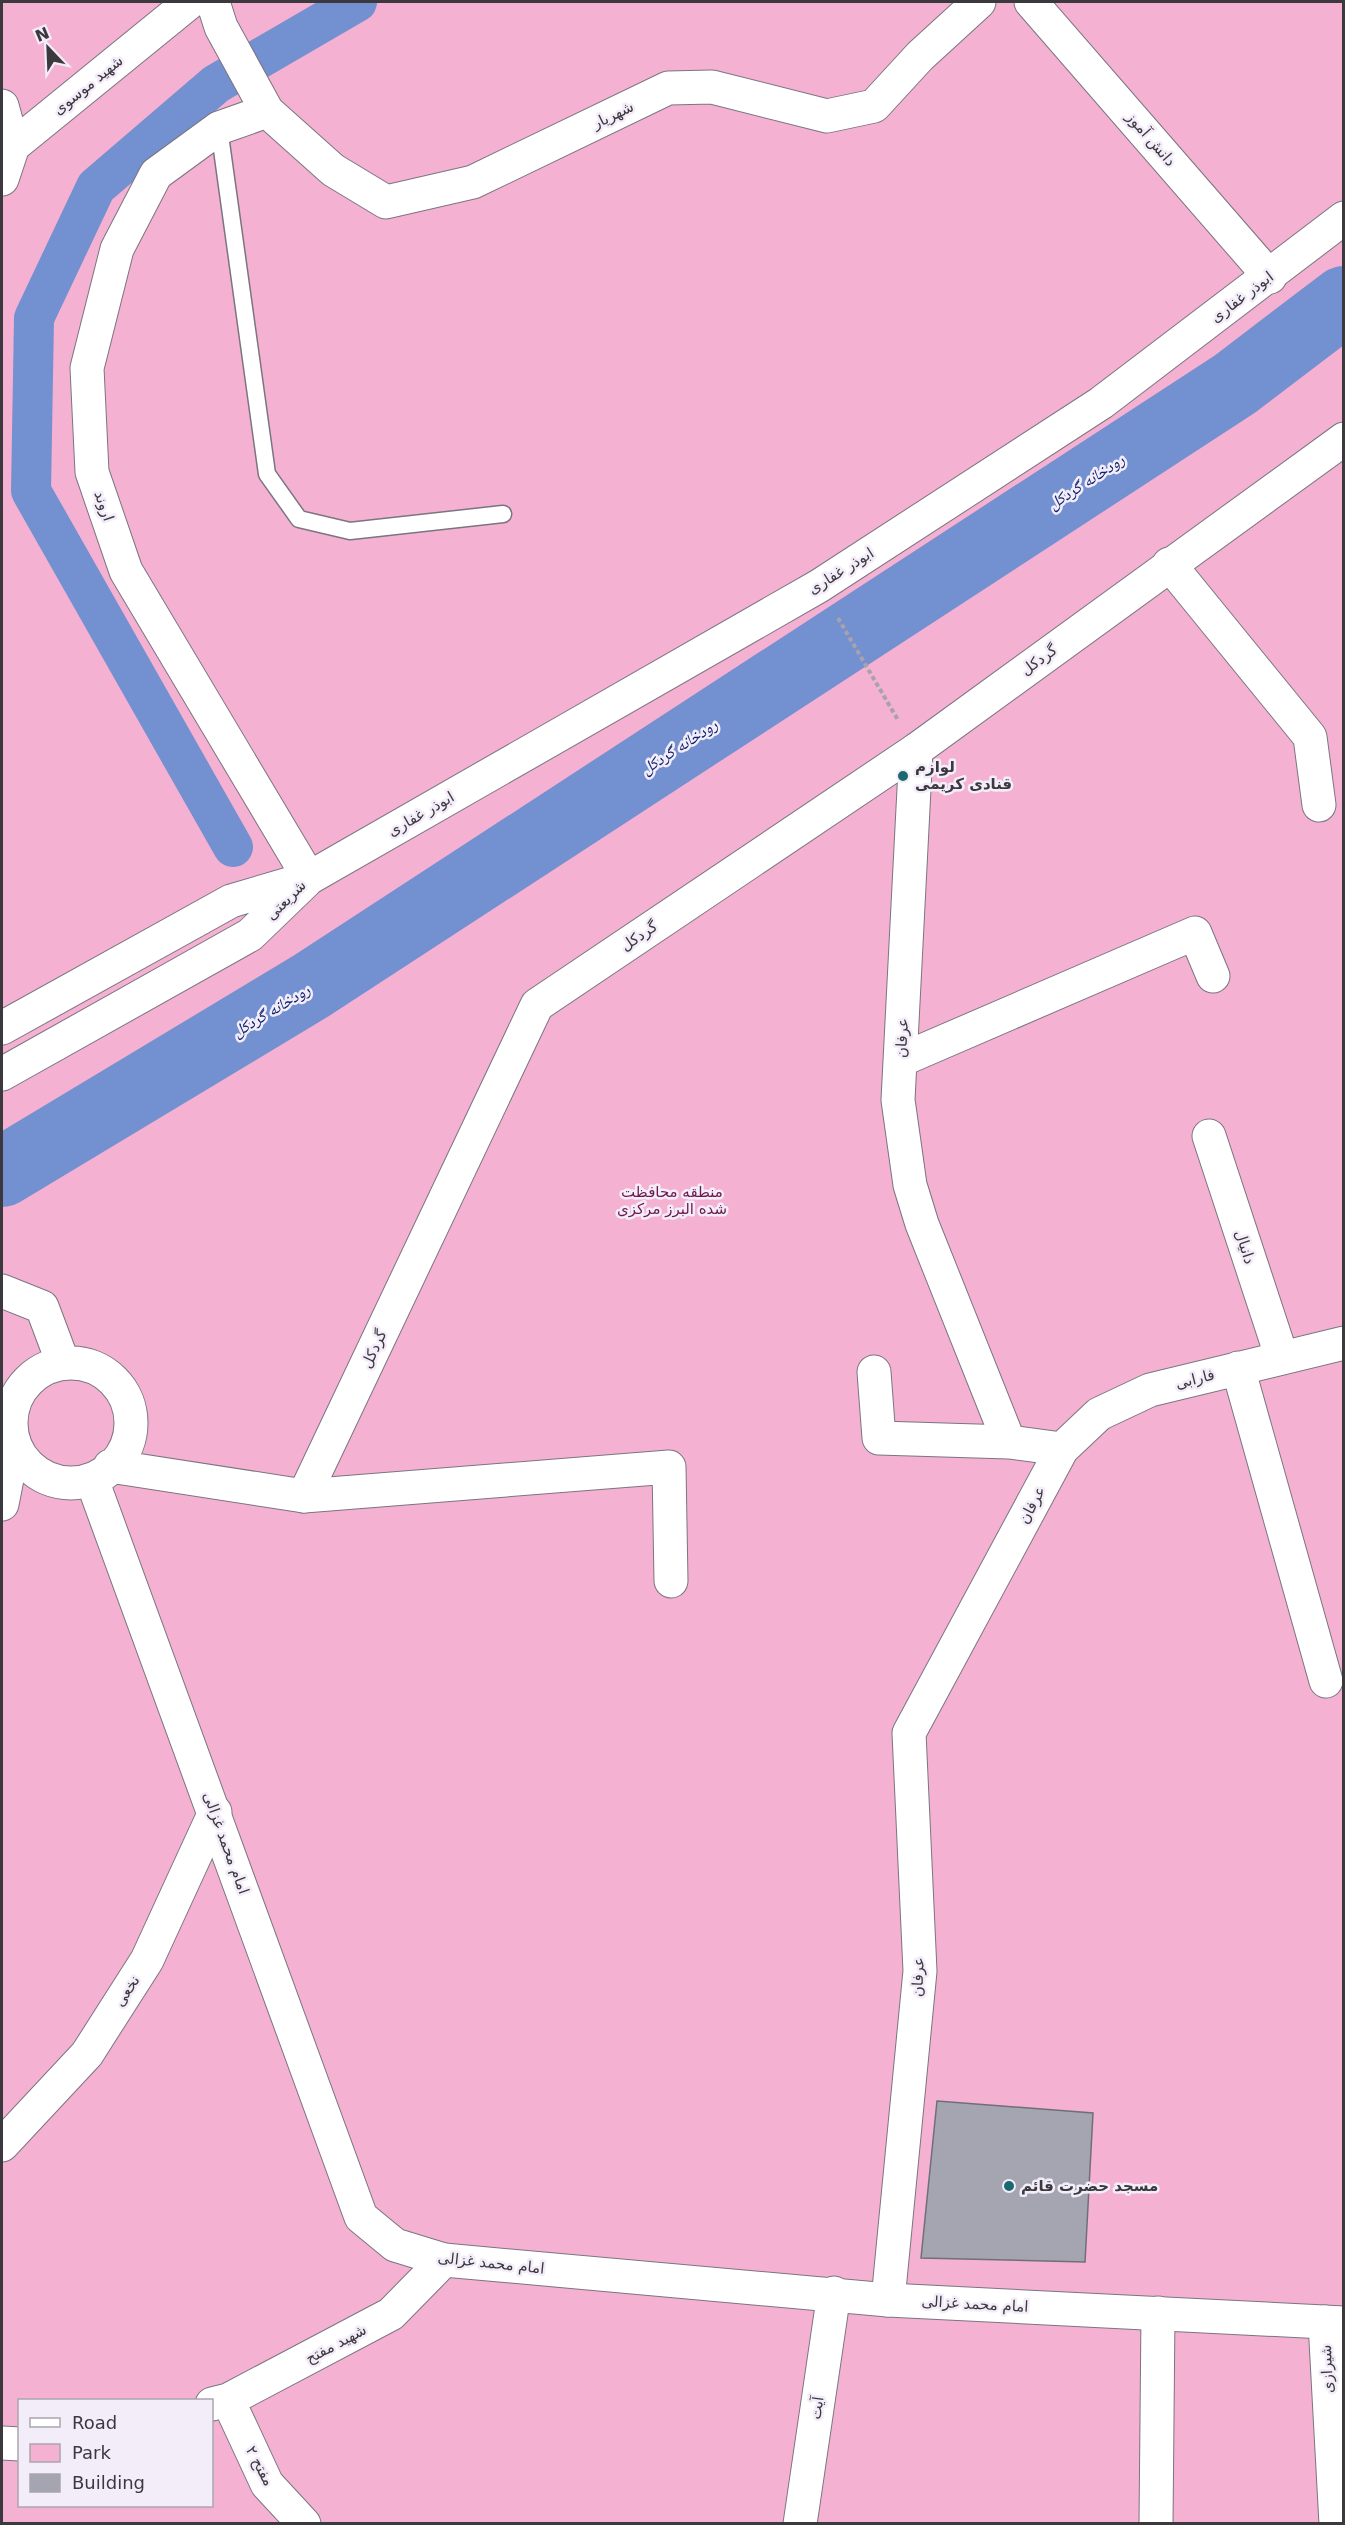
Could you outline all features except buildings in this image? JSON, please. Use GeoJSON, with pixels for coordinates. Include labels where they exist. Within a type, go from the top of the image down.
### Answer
{"type":"FeatureCollection","features":[{"type":"Feature","properties":{"kind":"street","name":"شهید موسوی"},"geometry":{"type":"LineString","coordinates":[[13,146],[190,2]]}},
{"type":"Feature","properties":{"kind":"street","name":"شهریار"},"geometry":{"type":"LineString","coordinates":[[217,14],[261,100],[333,170],[386,202],[473,182],[668,88],[712,87],[827,116],[874,106],[920,56],[979,2]]}},
{"type":"Feature","properties":{"kind":"street","name":"دانش آموز"},"geometry":{"type":"LineString","coordinates":[[1031,2],[1270,277]]}},
{"type":"Feature","properties":{"kind":"street","name":"اروند"},"geometry":{"type":"LineString","coordinates":[[261,100],[156,174],[117,249],[87,368],[92,472],[126,571],[309,878]]}},
{"type":"Feature","properties":{"kind":"street"},"geometry":{"type":"LineString","coordinates":[[2,106],[13,146],[2,179]]}},
{"type":"Feature","properties":{"kind":"street","name":"ابوذر غفاری"},"geometry":{"type":"LineString","coordinates":[[309,878],[819,586],[1101,403],[1270,277],[1344,218]]}},
{"type":"Feature","properties":{"kind":"street","name":"گردکل"},"geometry":{"type":"LineString","coordinates":[[304,1496],[537,1005],[916,750],[1344,439]]}},
{"type":"Feature","properties":{"kind":"street"},"geometry":{"type":"LineString","coordinates":[[1169,564],[1310,737],[1319,805]]}},
{"type":"Feature","properties":{"kind":"street","name":"عرفان"},"geometry":{"type":"LineString","coordinates":[[916,750],[898,1100],[910,1185],[922,1224],[1009,1442]]}},
{"type":"Feature","properties":{"kind":"street","name":"شریعتی"},"geometry":{"type":"LineString","coordinates":[[2,1028],[231,901],[309,878]]}},
{"type":"Feature","properties":{"kind":"street","name":"شریعتی"},"geometry":{"type":"LineString","coordinates":[[2,1074],[250,935],[309,878]]}},
{"type":"Feature","properties":{"kind":"street"},"geometry":{"type":"LineString","coordinates":[[901,1060],[1195,933],[1213,976]]}},
{"type":"Feature","properties":{"kind":"street","name":"دانیال"},"geometry":{"type":"LineString","coordinates":[[1209,1136],[1282,1358]]}},
{"type":"Feature","properties":{"kind":"street"},"geometry":{"type":"LineString","coordinates":[[2,1291],[42,1307],[63,1363]]}},
{"type":"Feature","properties":{"kind":"street","name":"فارابی"},"geometry":{"type":"LineString","coordinates":[[1062,1449],[1099,1414],[1150,1390],[1344,1343]]}},
{"type":"Feature","properties":{"kind":"street"},"geometry":{"type":"LineString","coordinates":[[2,1504],[14,1443],[11,1422],[15,1401],[25,1383],[43,1371],[63,1363],[86,1364],[106,1374],[122,1390],[130,1410],[131,1432],[123,1453],[101,1473],[74,1483],[56,1481],[39,1474],[24,1460],[14,1443]]}},
{"type":"Feature","properties":{"kind":"street"},"geometry":{"type":"LineString","coordinates":[[1238,1368],[1326,1681]]}},
{"type":"Feature","properties":{"kind":"street"},"geometry":{"type":"LineString","coordinates":[[873,1372],[879,1438],[1009,1442],[1062,1449]]}},
{"type":"Feature","properties":{"kind":"street","name":"عرفان"},"geometry":{"type":"LineString","coordinates":[[888,2300],[920,1971],[909,1733],[1062,1449]]}},
{"type":"Feature","properties":{"kind":"street"},"geometry":{"type":"LineString","coordinates":[[101,1473],[304,1496],[669,1467],[670,1581]]}},
{"type":"Feature","properties":{"kind":"street","name":"امام محمد غزالی"},"geometry":{"type":"LineString","coordinates":[[101,1473],[215,1812],[361,2217],[395,2245],[444,2260],[834,2293],[888,2300],[1334,2322]]}},
{"type":"Feature","properties":{"kind":"street","name":"نخعی"},"geometry":{"type":"LineString","coordinates":[[2,2145],[87,2054],[147,1960],[215,1812]]}},
{"type":"Feature","properties":{"kind":"street","name":"شهید مفتح"},"geometry":{"type":"LineString","coordinates":[[220,2402],[391,2314],[444,2260]]}},
{"type":"Feature","properties":{"kind":"street","name":"آیت"},"geometry":{"type":"LineString","coordinates":[[800,2523],[834,2293]]}},
{"type":"Feature","properties":{"kind":"street"},"geometry":{"type":"LineString","coordinates":[[1156,2523],[1158,2313]]}},
{"type":"Feature","properties":{"kind":"street","name":"شیرازی"},"geometry":{"type":"LineString","coordinates":[[1334,2322],[1336,2523]]}},
{"type":"Feature","properties":{"kind":"street","name":"مفتح ۲"},"geometry":{"type":"LineString","coordinates":[[220,2402],[267,2484],[304,2523]]}},
{"type":"Feature","properties":{"kind":"street"},"geometry":{"type":"LineString","coordinates":[[2,2443],[18,2444]]}},
{"type":"Feature","properties":{"kind":"street"},"geometry":{"type":"LineString","coordinates":[[267,2484],[270,2523]]}},
{"type":"Feature","properties":{"kind":"lane"},"geometry":{"type":"LineString","coordinates":[[219,128],[267,474],[299,519],[350,531],[503,514]]}},
{"type":"Feature","properties":{"kind":"path"},"geometry":{"type":"LineString","coordinates":[[819,586],[916,750]]}},
{"type":"Feature","properties":{"kind":"green space","name":"منطقه محافظت شده البرز مرکزی"},"geometry":{"type":"Polygon","coordinates":[[[2,2],[1343,2],[1343,2523],[2,2524],[2,2]]]}},
{"type":"Feature","properties":{"kind":"waterway"},"geometry":{"type":"LineString","coordinates":[[233,847],[31,491],[34,318],[96,187],[216,84],[357,2]]}},
{"type":"Feature","properties":{"kind":"waterway","name":"رودخانه گردکل"},"geometry":{"type":"LineString","coordinates":[[2,1172],[311,986],[1235,384],[1344,301]]}},
{"type":"Feature","properties":{"kind":"place","name":"لوازم قنادی کریمی"},"geometry":{"type":"Point","coordinates":[903,776]}},
{"type":"Feature","properties":{"kind":"place","name":"مسجد حضرت قائم"},"geometry":{"type":"Point","coordinates":[1009,2186]}}]}
